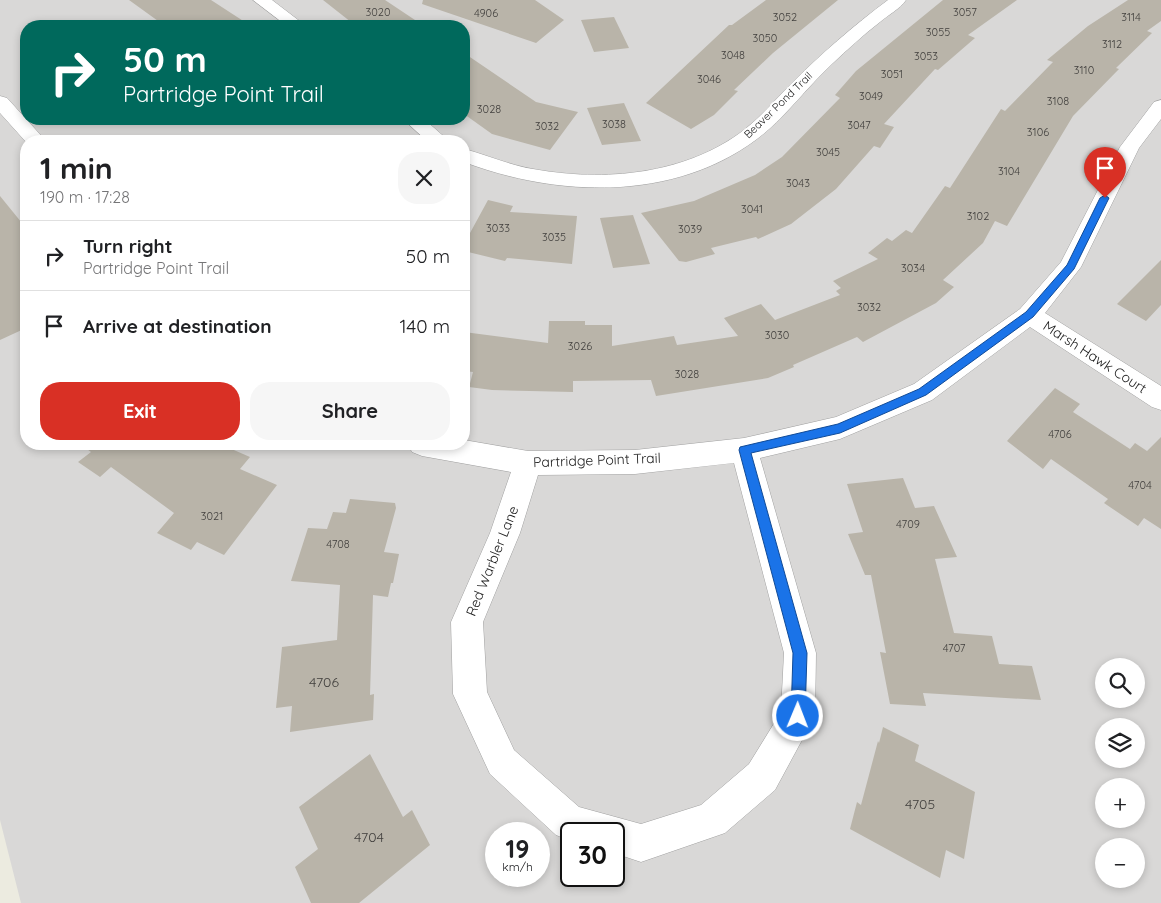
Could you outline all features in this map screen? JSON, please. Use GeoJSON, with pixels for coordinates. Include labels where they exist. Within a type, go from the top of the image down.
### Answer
{"type":"FeatureCollection","features":[{"type":"Feature","properties":{"kind":"street"},"geometry":{"type":"LineString","coordinates":[[261,0],[289,20]]}},
{"type":"Feature","properties":{"kind":"street","name":"Beaver Pond Trail"},"geometry":{"type":"LineString","coordinates":[[470,157],[507,171],[572,180],[608,181],[644,178],[706,161],[731,148],[750,135],[820,64],[898,0]]}},
{"type":"Feature","properties":{"kind":"street"},"geometry":{"type":"LineString","coordinates":[[0,102],[20,124]]}},
{"type":"Feature","properties":{"kind":"street","name":"Partridge Point Trail"},"geometry":{"type":"LineString","coordinates":[[455,450],[528,463],[635,462],[744,450],[840,428],[923,392],[1029,315],[1070,267],[1130,147],[1160,110]]}},
{"type":"Feature","properties":{"kind":"street"},"geometry":{"type":"LineString","coordinates":[[21,125],[30,135]]}},
{"type":"Feature","properties":{"kind":"street"},"geometry":{"type":"LineString","coordinates":[[419,125],[432,135]]}},
{"type":"Feature","properties":{"kind":"street","name":"Marsh Hawk Court"},"geometry":{"type":"LineString","coordinates":[[1029,315],[1161,399]]}},
{"type":"Feature","properties":{"kind":"street"},"geometry":{"type":"LineString","coordinates":[[625,838],[641,843],[712,820],[762,777],[798,716],[800,653],[744,450]]}},
{"type":"Feature","properties":{"kind":"street","name":"Red Warbler Lane"},"geometry":{"type":"LineString","coordinates":[[528,463],[505,533],[467,622],[470,694],[502,762],[569,822]]}},
{"type":"Feature","properties":{"kind":"shaded area"},"geometry":{"type":"Polygon","coordinates":[[[0,0],[1161,0],[1161,903],[21,903],[0,820],[0,0]]]}},
{"type":"Feature","properties":{"kind":"building"},"geometry":{"type":"Polygon","coordinates":[[[129,0],[211,0],[242,20],[157,20],[129,0]]]}},
{"type":"Feature","properties":{"kind":"building"},"geometry":{"type":"Polygon","coordinates":[[[323,0],[385,0],[415,20],[348,20],[323,0]]]}},
{"type":"Feature","properties":{"kind":"building"},"geometry":{"type":"Polygon","coordinates":[[[423,0],[535,0],[564,20],[536,43],[422,4],[423,0]]]}},
{"type":"Feature","properties":{"kind":"building"},"geometry":{"type":"Polygon","coordinates":[[[766,0],[838,0],[773,53],[734,90],[738,91],[714,115],[691,129],[646,103],[729,25],[732,25],[766,0]]]}},
{"type":"Feature","properties":{"kind":"building"},"geometry":{"type":"Polygon","coordinates":[[[943,0],[1017,0],[968,35],[975,38],[938,70],[935,69],[884,124],[894,127],[880,148],[874,146],[836,189],[791,224],[758,239],[756,237],[711,248],[715,254],[686,262],[679,261],[641,213],[694,201],[755,175],[782,157],[840,98],[835,95],[856,71],[943,0]]]}},
{"type":"Feature","properties":{"kind":"building"},"geometry":{"type":"Polygon","coordinates":[[[1128,0],[1161,0],[1161,21],[1147,31],[1152,33],[1116,68],[1119,69],[1073,116],[1007,226],[995,221],[983,243],[943,280],[954,287],[936,303],[863,342],[857,337],[768,378],[656,396],[651,380],[573,381],[573,392],[492,390],[470,387],[473,372],[470,372],[470,333],[548,343],[549,321],[585,321],[585,325],[612,325],[612,346],[674,336],[677,345],[738,336],[724,318],[761,304],[775,320],[840,295],[836,291],[841,288],[833,281],[878,259],[868,253],[887,238],[892,241],[906,230],[912,233],[945,186],[950,188],[1001,109],[1005,111],[1053,62],[1047,60],[1088,26],[1128,0]]]}},
{"type":"Feature","properties":{"kind":"building"},"geometry":{"type":"Polygon","coordinates":[[[614,17],[629,48],[594,52],[581,20],[614,17]]]}},
{"type":"Feature","properties":{"kind":"building"},"geometry":{"type":"Polygon","coordinates":[[[470,57],[536,102],[578,112],[550,150],[492,134],[470,118],[470,57]]]}},
{"type":"Feature","properties":{"kind":"building"},"geometry":{"type":"Polygon","coordinates":[[[624,103],[641,141],[602,145],[587,108],[624,103]]]}},
{"type":"Feature","properties":{"kind":"building"},"geometry":{"type":"Polygon","coordinates":[[[0,196],[20,221],[20,331],[0,340],[0,196]]]}},
{"type":"Feature","properties":{"kind":"building"},"geometry":{"type":"Polygon","coordinates":[[[488,200],[513,206],[510,212],[577,216],[572,264],[507,258],[505,261],[470,252],[470,233],[488,200]]]}},
{"type":"Feature","properties":{"kind":"building"},"geometry":{"type":"Polygon","coordinates":[[[633,215],[650,264],[613,268],[600,218],[633,215]]]}},
{"type":"Feature","properties":{"kind":"building"},"geometry":{"type":"Polygon","coordinates":[[[1161,260],[1161,305],[1146,321],[1117,304],[1161,260]]]}},
{"type":"Feature","properties":{"kind":"building"},"geometry":{"type":"Polygon","coordinates":[[[1055,388],[1080,404],[1073,412],[1130,449],[1135,443],[1147,451],[1161,437],[1161,529],[1144,518],[1138,526],[1104,503],[1108,499],[1051,459],[1043,469],[1007,441],[1055,388]]]}},
{"type":"Feature","properties":{"kind":"building"},"geometry":{"type":"Polygon","coordinates":[[[88,450],[234,450],[250,457],[240,469],[277,485],[224,555],[197,542],[191,550],[157,533],[174,513],[111,467],[100,477],[78,462],[91,452],[88,450]]]}},
{"type":"Feature","properties":{"kind":"building"},"geometry":{"type":"Polygon","coordinates":[[[903,478],[915,508],[934,506],[957,557],[935,559],[954,633],[992,636],[999,664],[1032,666],[1041,700],[923,693],[926,706],[890,704],[880,652],[886,653],[871,575],[865,575],[848,534],[863,532],[847,484],[903,478]]]}},
{"type":"Feature","properties":{"kind":"building"},"geometry":{"type":"Polygon","coordinates":[[[350,499],[395,503],[396,508],[384,552],[399,554],[393,583],[391,583],[388,597],[373,595],[370,695],[374,694],[373,720],[290,732],[292,706],[276,708],[282,647],[337,640],[340,585],[291,581],[308,528],[327,529],[333,512],[346,513],[350,499]]]}},
{"type":"Feature","properties":{"kind":"building"},"geometry":{"type":"Polygon","coordinates":[[[883,727],[919,745],[915,761],[975,792],[964,859],[946,850],[940,878],[850,829],[857,802],[861,805],[883,727]]]}},
{"type":"Feature","properties":{"kind":"building"},"geometry":{"type":"Polygon","coordinates":[[[370,754],[403,817],[412,810],[430,845],[359,903],[311,903],[295,867],[318,849],[299,807],[370,754]]]}},
{"type":"Feature","properties":{"kind":"route"},"geometry":{"type":"LineString","coordinates":[[798,716],[800,653],[744,450],[840,428],[923,392],[1029,315],[1070,267],[1105,198]]}}]}
